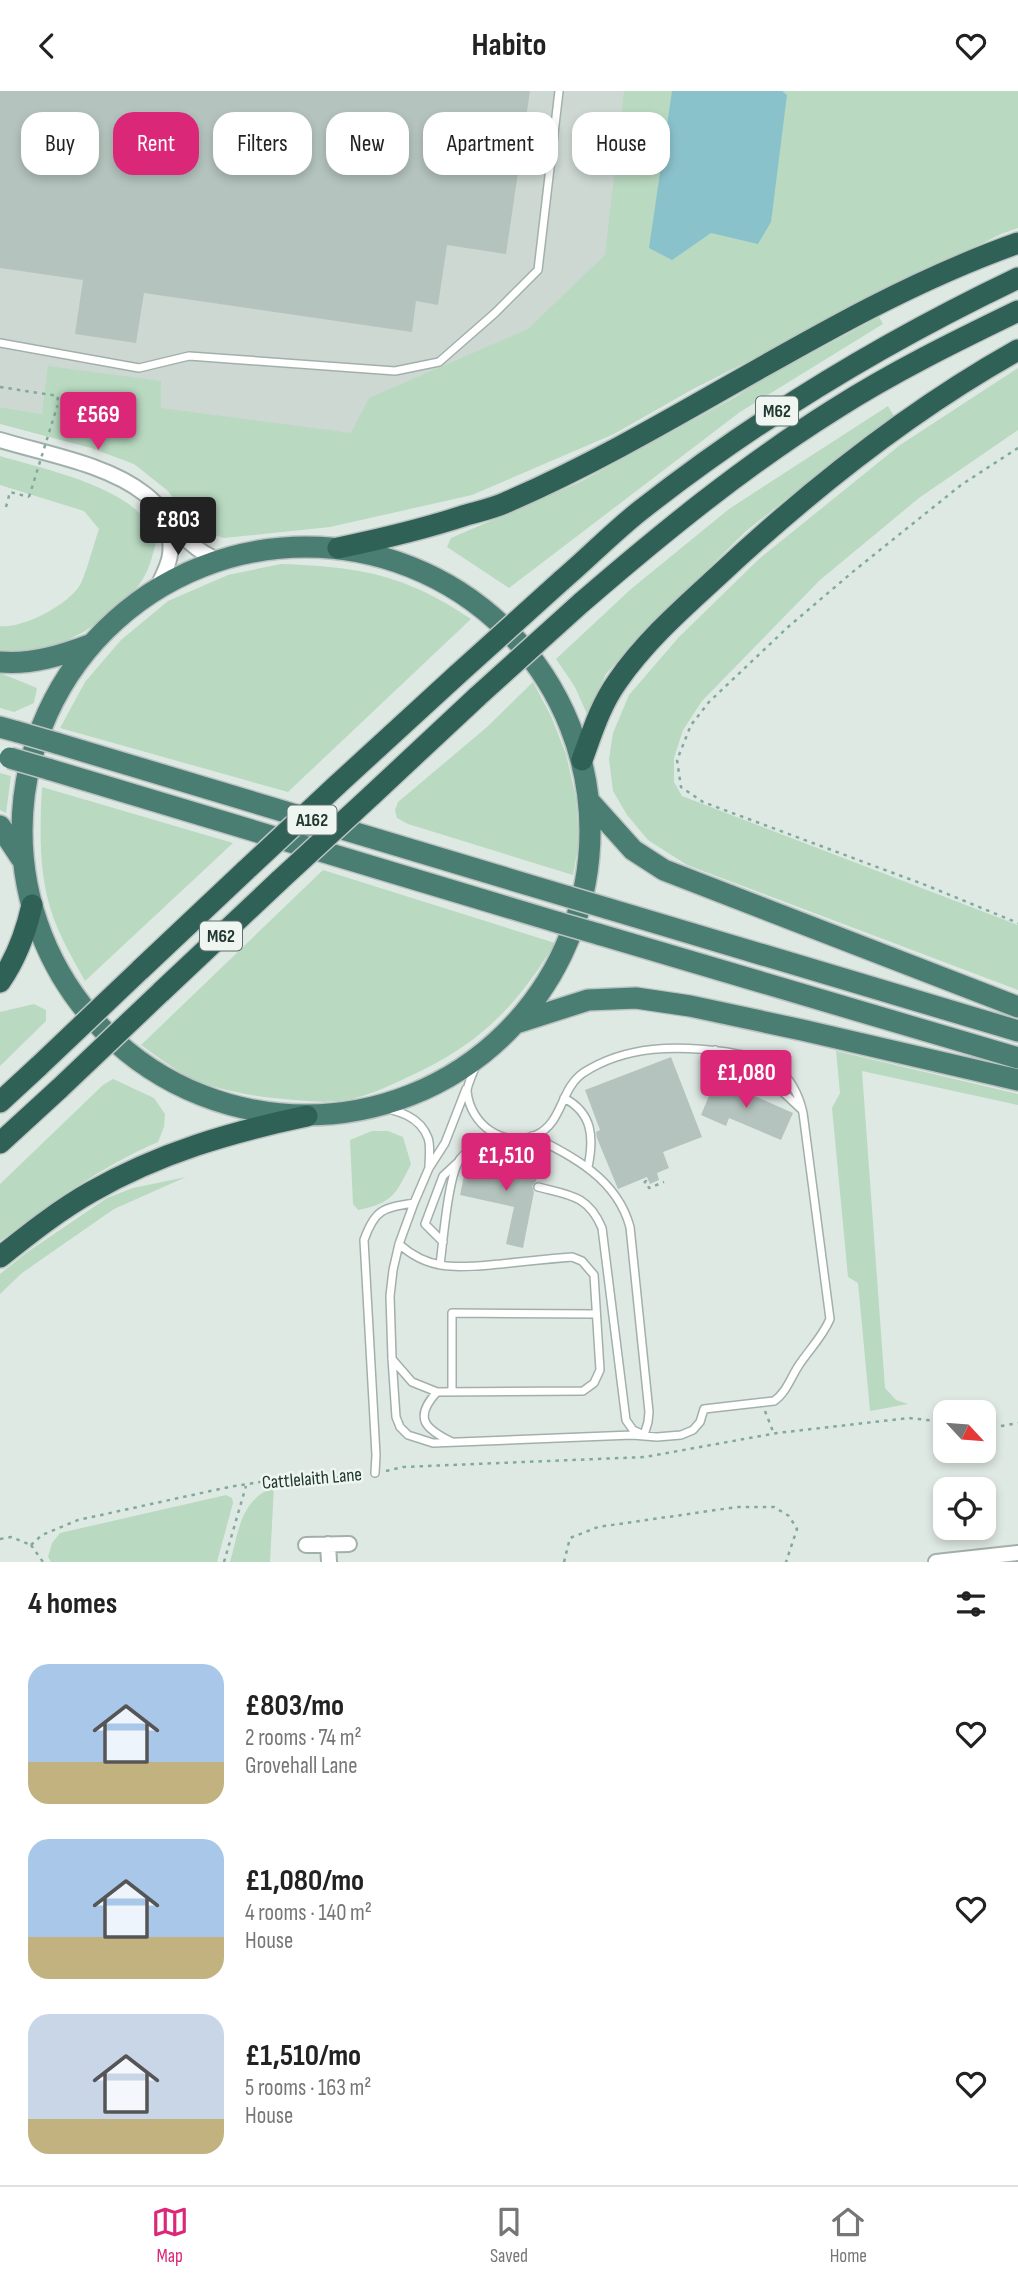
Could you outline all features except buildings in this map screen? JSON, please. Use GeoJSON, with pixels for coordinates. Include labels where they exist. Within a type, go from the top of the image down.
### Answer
{"type":"FeatureCollection","features":[{"type":"Feature","properties":{"kind":"highway"},"geometry":{"type":"LineString","coordinates":[[338,548],[397,536],[504,503],[629,443],[862,311],[947,271],[1018,243]]}},
{"type":"Feature","properties":{"kind":"highway","name":"M62"},"geometry":{"type":"LineString","coordinates":[[0,1102],[337,785],[639,512],[765,419],[819,384],[954,308],[1018,278]]}},
{"type":"Feature","properties":{"kind":"highway","name":"M62"},"geometry":{"type":"LineString","coordinates":[[0,1143],[478,696],[657,537],[704,500],[836,408],[1018,311]]}},
{"type":"Feature","properties":{"kind":"highway"},"geometry":{"type":"LineString","coordinates":[[582,760],[599,713],[623,673],[654,636],[710,582],[841,469],[912,417],[984,369],[1018,350]]}},
{"type":"Feature","properties":{"kind":"highway"},"geometry":{"type":"LineString","coordinates":[[302,546],[338,548],[385,557],[452,586],[488,611],[516,639],[552,686],[569,722],[582,760],[591,835],[588,869],[578,914],[556,967],[516,1023],[479,1056],[427,1088],[377,1107],[330,1115],[274,1114],[209,1099],[150,1069],[123,1049],[78,1001],[45,944],[32,905],[24,863],[23,808],[33,754],[53,703],[66,679],[92,644],[121,615],[156,590],[196,569],[220,561],[267,549],[302,546]]}},
{"type":"Feature","properties":{"kind":"highway"},"geometry":{"type":"LineString","coordinates":[[0,662],[15,663],[65,654],[92,644]]}},
{"type":"Feature","properties":{"kind":"highway","name":"A162"},"geometry":{"type":"LineString","coordinates":[[9,729],[1018,1031]]}},
{"type":"Feature","properties":{"kind":"highway","name":"A162"},"geometry":{"type":"LineString","coordinates":[[5,756],[1018,1058]]}},
{"type":"Feature","properties":{"kind":"highway"},"geometry":{"type":"LineString","coordinates":[[589,801],[633,850],[664,870],[1018,1007]]}},
{"type":"Feature","properties":{"kind":"highway"},"geometry":{"type":"LineString","coordinates":[[0,826],[24,863]]}},
{"type":"Feature","properties":{"kind":"highway"},"geometry":{"type":"LineString","coordinates":[[0,982],[21,943],[32,905]]}},
{"type":"Feature","properties":{"kind":"highway"},"geometry":{"type":"LineString","coordinates":[[516,1023],[588,1000],[636,998],[690,1006],[802,1030],[1018,1080]]}},
{"type":"Feature","properties":{"kind":"highway"},"geometry":{"type":"LineString","coordinates":[[0,1257],[90,1192],[150,1162],[197,1143],[307,1116]]}},
{"type":"Feature","properties":{"kind":"street"},"geometry":{"type":"LineString","coordinates":[[0,440],[118,476],[147,495],[190,544],[201,553],[220,561]]}},
{"type":"Feature","properties":{"kind":"street"},"geometry":{"type":"LineString","coordinates":[[156,590],[170,563],[172,548],[165,516]]}},
{"type":"Feature","properties":{"kind":"street"},"geometry":{"type":"LineString","coordinates":[[328,1544],[329,1562]]}},
{"type":"Feature","properties":{"kind":"street"},"geometry":{"type":"LineString","coordinates":[[306,1545],[349,1544]]}},
{"type":"Feature","properties":{"kind":"street"},"geometry":{"type":"LineString","coordinates":[[936,1562],[1018,1553]]}},
{"type":"Feature","properties":{"kind":"lane"},"geometry":{"type":"LineString","coordinates":[[0,343],[139,368],[189,356],[395,371],[439,362],[495,313],[538,269],[559,91]]}},
{"type":"Feature","properties":{"kind":"lane"},"geometry":{"type":"LineString","coordinates":[[467,1089],[471,1107],[485,1128],[507,1139],[532,1136],[550,1125],[580,1075],[601,1064],[635,1053],[676,1047],[715,1050],[751,1057],[775,1066],[794,1087],[802,1110],[830,1319],[781,1396],[774,1401],[704,1409],[700,1422],[692,1430],[681,1435],[657,1437],[644,1435],[455,1444],[421,1440],[408,1435],[400,1427],[396,1417],[390,1296],[399,1244],[429,1168],[445,1143],[479,1056]]}},
{"type":"Feature","properties":{"kind":"lane"},"geometry":{"type":"LineString","coordinates":[[715,1050],[724,1064],[769,1079],[802,1110]]}},
{"type":"Feature","properties":{"kind":"lane"},"geometry":{"type":"LineString","coordinates":[[564,1098],[580,1107],[588,1123],[592,1146],[587,1167]]}},
{"type":"Feature","properties":{"kind":"lane"},"geometry":{"type":"LineString","coordinates":[[377,1107],[398,1110],[416,1121],[428,1139],[429,1168]]}},
{"type":"Feature","properties":{"kind":"lane"},"geometry":{"type":"LineString","coordinates":[[532,1136],[575,1157],[587,1167],[620,1201],[631,1227],[649,1412],[644,1435]]}},
{"type":"Feature","properties":{"kind":"lane"},"geometry":{"type":"LineString","coordinates":[[443,1242],[425,1224],[443,1176],[467,1153],[478,1151],[491,1153],[509,1164]]}},
{"type":"Feature","properties":{"kind":"lane"},"geometry":{"type":"LineString","coordinates":[[440,1265],[455,1173],[460,1160]]}},
{"type":"Feature","properties":{"kind":"lane"},"geometry":{"type":"LineString","coordinates":[[538,1187],[585,1201],[596,1214],[602,1228],[626,1420],[633,1430],[644,1435]]}},
{"type":"Feature","properties":{"kind":"lane","name":"Cattlelaith Lane"},"geometry":{"type":"LineString","coordinates":[[375,1473],[365,1240],[371,1221],[384,1208],[414,1203]]}},
{"type":"Feature","properties":{"kind":"lane"},"geometry":{"type":"LineString","coordinates":[[392,1358],[412,1382],[437,1392],[583,1391],[594,1383],[600,1370],[594,1275],[582,1261],[572,1257],[454,1268],[411,1256],[399,1244]]}},
{"type":"Feature","properties":{"kind":"lane"},"geometry":{"type":"LineString","coordinates":[[452,1392],[452,1313],[596,1314]]}},
{"type":"Feature","properties":{"kind":"lane"},"geometry":{"type":"LineString","coordinates":[[437,1392],[425,1407],[424,1422],[436,1434],[455,1444]]}},
{"type":"Feature","properties":{"kind":"path"},"geometry":{"type":"LineString","coordinates":[[0,387],[58,396],[29,498],[10,492],[6,507]]}},
{"type":"Feature","properties":{"kind":"path"},"geometry":{"type":"LineString","coordinates":[[1018,448],[961,485],[788,627],[709,702],[691,725],[677,760],[681,787],[703,802],[928,886],[1018,923]]}},
{"type":"Feature","properties":{"kind":"path"},"geometry":{"type":"LineString","coordinates":[[644,1182],[646,1181],[649,1188],[664,1182]]}},
{"type":"Feature","properties":{"kind":"path"},"geometry":{"type":"LineString","coordinates":[[762,1402],[774,1434]]}},
{"type":"Feature","properties":{"kind":"path"},"geometry":{"type":"LineString","coordinates":[[996,1426],[1018,1423]]}},
{"type":"Feature","properties":{"kind":"path","name":"Cattlelaith Lane"},"geometry":{"type":"LineString","coordinates":[[31,1545],[41,1535],[79,1520],[285,1478],[347,1478],[375,1473]]}},
{"type":"Feature","properties":{"kind":"path"},"geometry":{"type":"LineString","coordinates":[[224,1562],[246,1486]]}},
{"type":"Feature","properties":{"kind":"path"},"geometry":{"type":"LineString","coordinates":[[564,1562],[570,1538],[598,1527],[737,1507],[774,1507],[789,1516],[797,1529],[786,1562]]}},
{"type":"Feature","properties":{"kind":"path"},"geometry":{"type":"LineString","coordinates":[[0,1539],[12,1537],[31,1545],[43,1562]]}},
{"type":"Feature","properties":{"kind":"shaded area"},"geometry":{"type":"Polygon","coordinates":[[[0,91],[648,91],[645,112],[572,112],[572,175],[638,175],[615,359],[373,453],[94,423],[0,407],[0,91]]]}},
{"type":"Feature","properties":{"kind":"green space"},"geometry":{"type":"Polygon","coordinates":[[[624,91],[1018,91],[1018,228],[1001,234],[693,389],[614,434],[472,495],[330,527],[224,538],[201,531],[192,524],[168,491],[134,464],[91,448],[0,424],[0,407],[42,414],[48,366],[161,381],[161,408],[351,433],[369,398],[528,329],[605,255],[614,175],[670,175],[670,112],[622,112],[624,91]]]}},
{"type":"Feature","properties":{"kind":"green space"},"geometry":{"type":"Polygon","coordinates":[[[879,317],[883,324],[740,412],[509,588],[447,547],[451,538],[580,482],[879,317]]]}},
{"type":"Feature","properties":{"kind":"green space"},"geometry":{"type":"Polygon","coordinates":[[[1018,368],[1018,430],[919,498],[820,580],[702,701],[683,730],[674,758],[674,782],[682,796],[1018,925],[1018,990],[687,865],[648,840],[627,815],[613,791],[609,759],[613,733],[629,695],[679,637],[759,559],[900,445],[1018,368]]]}},
{"type":"Feature","properties":{"kind":"green space"},"geometry":{"type":"Polygon","coordinates":[[[888,406],[895,418],[819,473],[745,532],[641,636],[606,674],[587,714],[575,687],[556,659],[631,589],[729,509],[888,406]]]}},
{"type":"Feature","properties":{"kind":"green space"},"geometry":{"type":"Polygon","coordinates":[[[0,456],[56,472],[115,495],[143,517],[157,540],[145,575],[120,606],[82,633],[61,643],[19,654],[0,653],[0,626],[34,619],[69,598],[82,581],[99,529],[84,511],[0,485],[0,456]]]}},
{"type":"Feature","properties":{"kind":"green space"},"geometry":{"type":"Polygon","coordinates":[[[281,564],[335,568],[380,576],[424,592],[471,619],[288,792],[60,728],[85,682],[121,640],[168,601],[228,575],[281,564]]]}},
{"type":"Feature","properties":{"kind":"green space"},"geometry":{"type":"Polygon","coordinates":[[[0,673],[37,688],[34,703],[14,712],[0,708],[0,673]]]}},
{"type":"Feature","properties":{"kind":"green space"},"geometry":{"type":"Polygon","coordinates":[[[533,682],[551,716],[566,754],[576,798],[579,842],[573,875],[408,824],[397,818],[395,810],[398,802],[487,727],[533,682]]]}},
{"type":"Feature","properties":{"kind":"green space"},"geometry":{"type":"Polygon","coordinates":[[[0,773],[11,776],[6,813],[0,810],[0,773]]]}},
{"type":"Feature","properties":{"kind":"green space"},"geometry":{"type":"Polygon","coordinates":[[[42,787],[233,843],[85,981],[58,929],[44,883],[41,856],[42,787]]]}},
{"type":"Feature","properties":{"kind":"green space"},"geometry":{"type":"Polygon","coordinates":[[[323,870],[555,943],[510,1006],[475,1038],[433,1065],[355,1098],[310,1101],[263,1097],[228,1090],[204,1084],[185,1075],[141,1045],[323,870]]]}},
{"type":"Feature","properties":{"kind":"green space"},"geometry":{"type":"Polygon","coordinates":[[[34,1004],[46,1010],[46,1021],[0,1066],[0,1012],[34,1004]]]}},
{"type":"Feature","properties":{"kind":"green space"},"geometry":{"type":"Polygon","coordinates":[[[836,1051],[1018,1094],[1018,1105],[862,1071],[885,1388],[896,1400],[908,1404],[870,1411],[858,1283],[848,1277],[832,1108],[840,1093],[836,1051]]]}},
{"type":"Feature","properties":{"kind":"green space"},"geometry":{"type":"Polygon","coordinates":[[[113,1079],[154,1098],[165,1114],[164,1127],[158,1142],[96,1174],[0,1241],[0,1184],[103,1085],[113,1079]]]}},
{"type":"Feature","properties":{"kind":"green space"},"geometry":{"type":"Polygon","coordinates":[[[372,1131],[388,1131],[403,1137],[411,1164],[392,1196],[379,1204],[358,1210],[353,1204],[350,1140],[372,1131]]]}},
{"type":"Feature","properties":{"kind":"green space"},"geometry":{"type":"Polygon","coordinates":[[[186,1177],[114,1209],[22,1273],[0,1294],[0,1274],[107,1198],[133,1188],[186,1177]]]}},
{"type":"Feature","properties":{"kind":"green space"},"geometry":{"type":"Polygon","coordinates":[[[274,1487],[270,1562],[230,1562],[239,1528],[248,1508],[254,1500],[274,1487]]]}},
{"type":"Feature","properties":{"kind":"green space"},"geometry":{"type":"Polygon","coordinates":[[[226,1495],[232,1498],[233,1503],[217,1562],[51,1562],[48,1557],[52,1543],[60,1533],[226,1495]]]}},
{"type":"Feature","properties":{"kind":"water"},"geometry":{"type":"Polygon","coordinates":[[[672,91],[782,91],[787,95],[771,222],[758,244],[711,233],[672,260],[649,248],[660,175],[670,175],[669,112],[672,91]]]}}]}
